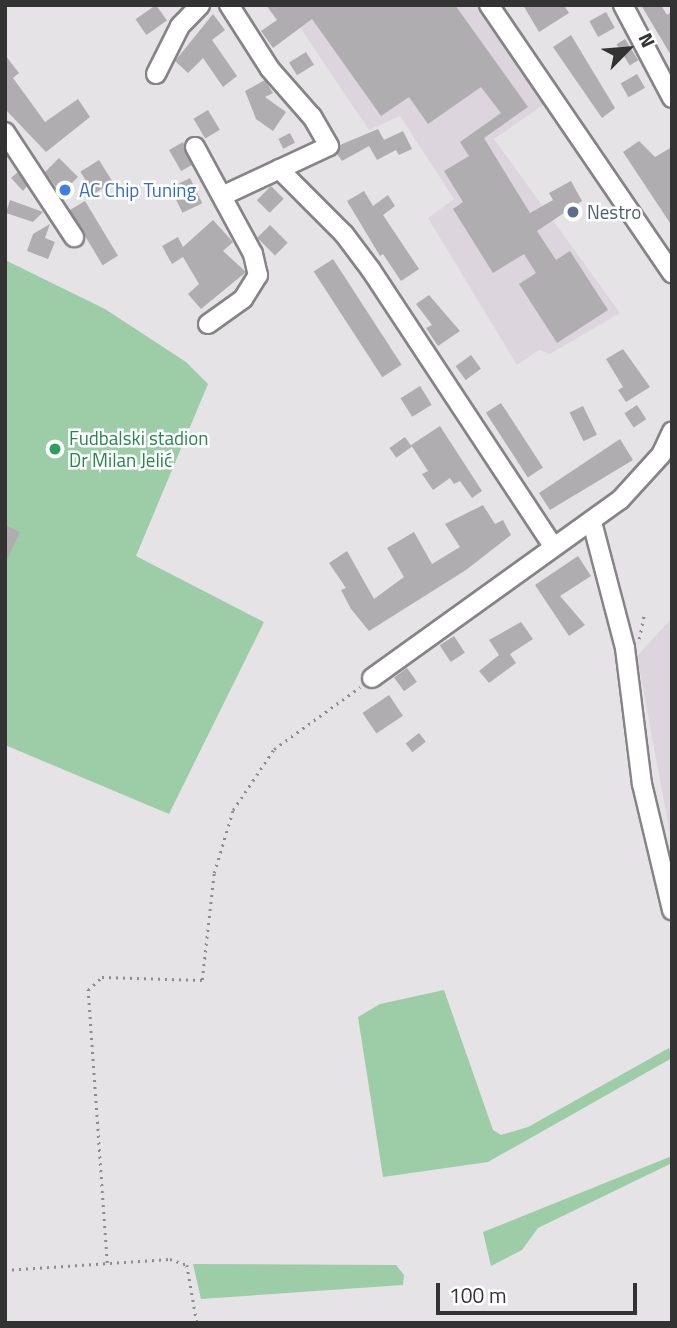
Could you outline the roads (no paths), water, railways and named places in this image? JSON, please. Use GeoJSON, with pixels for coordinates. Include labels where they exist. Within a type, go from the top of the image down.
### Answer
{"type":"FeatureCollection","features":[{"type":"Feature","properties":{"kind":"street"},"geometry":{"type":"LineString","coordinates":[[156,74],[180,26],[200,5]]}},
{"type":"Feature","properties":{"kind":"street"},"geometry":{"type":"LineString","coordinates":[[222,196],[329,146],[304,107],[270,69],[229,5]]}},
{"type":"Feature","properties":{"kind":"street"},"geometry":{"type":"LineString","coordinates":[[489,5],[672,273]]}},
{"type":"Feature","properties":{"kind":"street"},"geometry":{"type":"LineString","coordinates":[[623,5],[672,98]]}},
{"type":"Feature","properties":{"kind":"street"},"geometry":{"type":"LineString","coordinates":[[5,132],[74,237]]}},
{"type":"Feature","properties":{"kind":"street"},"geometry":{"type":"LineString","coordinates":[[195,147],[253,254],[258,275],[243,299],[208,324]]}},
{"type":"Feature","properties":{"kind":"street"},"geometry":{"type":"LineString","coordinates":[[279,169],[344,234],[371,271],[553,546]]}},
{"type":"Feature","properties":{"kind":"street"},"geometry":{"type":"LineString","coordinates":[[372,678],[553,546],[592,522],[648,470],[672,431]]}},
{"type":"Feature","properties":{"kind":"street"},"geometry":{"type":"LineString","coordinates":[[592,522],[625,648],[642,784],[670,891],[672,909]]}},
{"type":"Feature","properties":{"kind":"place","name":"AC Chip Tuning"},"geometry":{"type":"Point","coordinates":[65,190]}},
{"type":"Feature","properties":{"kind":"place","name":"Nestro"},"geometry":{"type":"Point","coordinates":[573,212]}},
{"type":"Feature","properties":{"kind":"place","name":"Fudbalski stadion Dr Milan Jelić"},"geometry":{"type":"Point","coordinates":[55,449]}}]}
